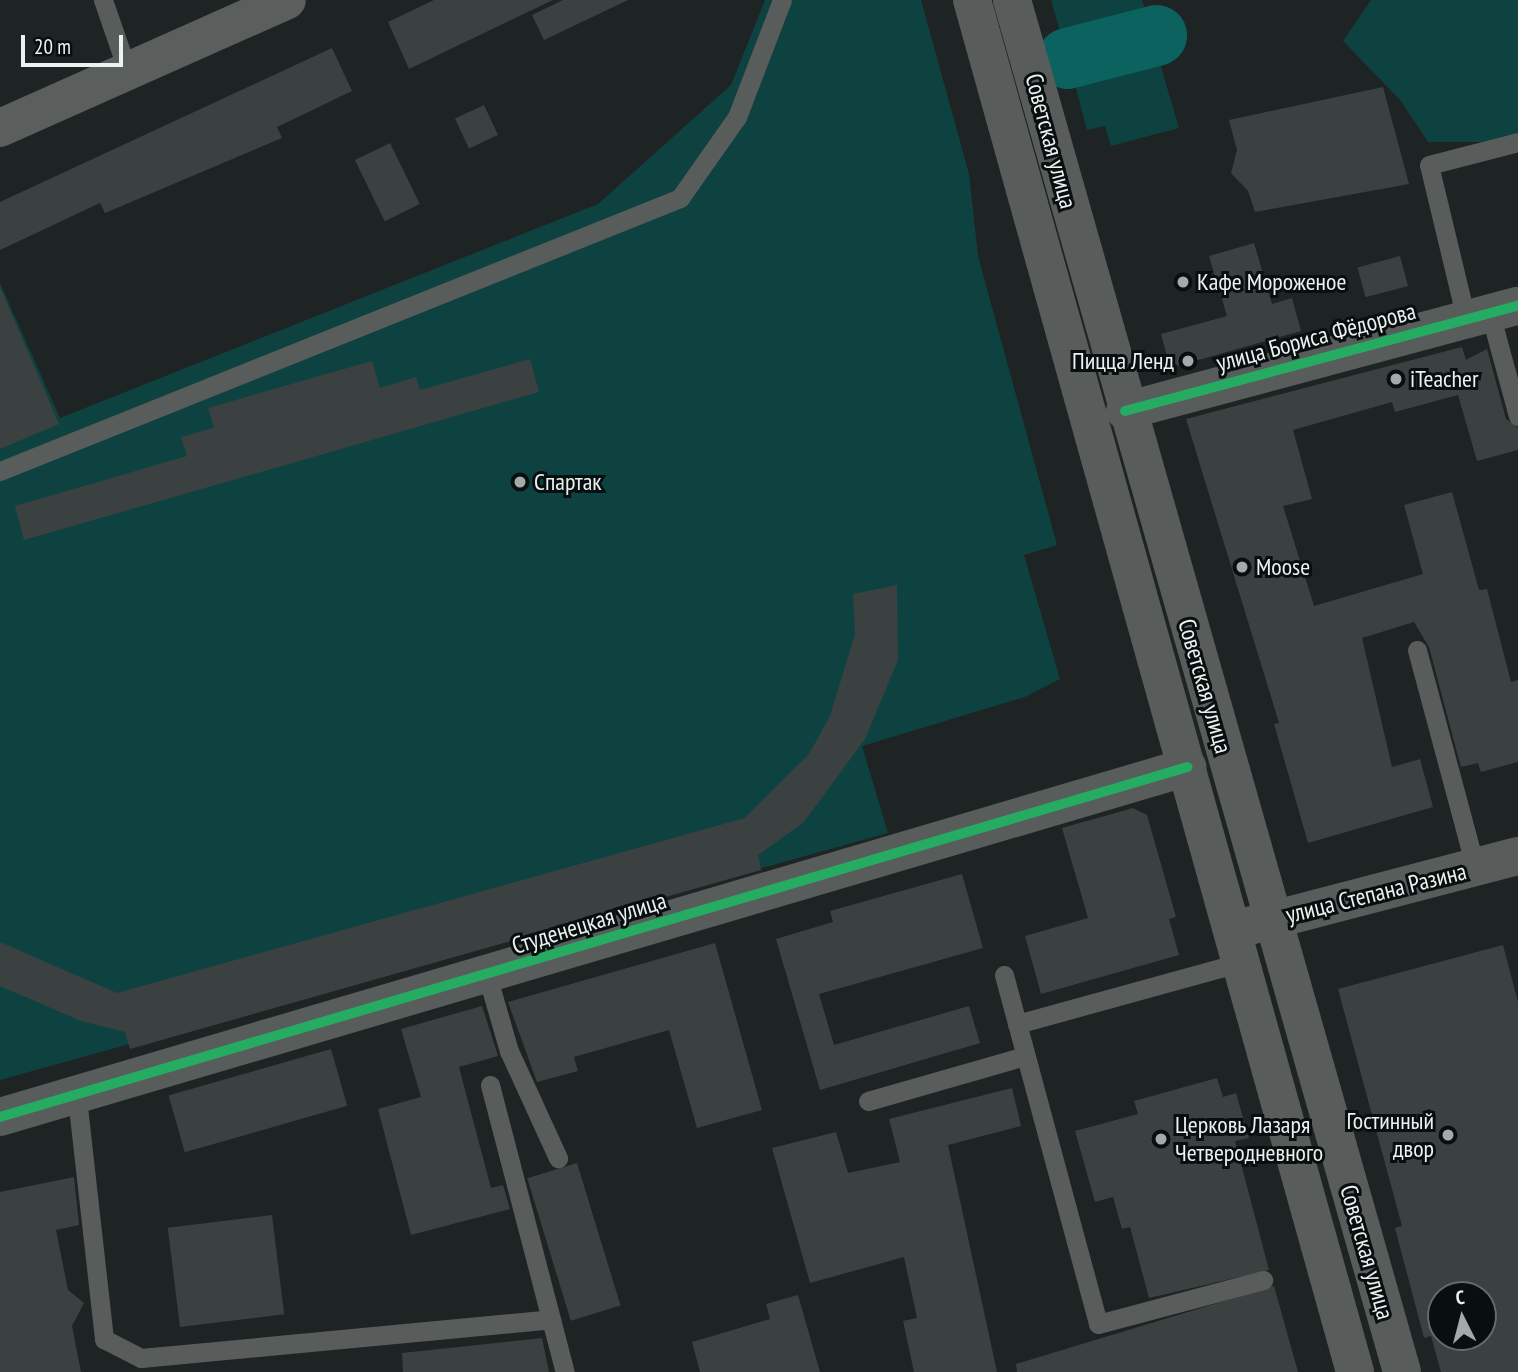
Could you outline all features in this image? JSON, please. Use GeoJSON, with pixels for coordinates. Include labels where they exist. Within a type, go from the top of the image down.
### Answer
{"type":"FeatureCollection","features":[{"type":"Feature","properties":{"kind":"main road"},"geometry":{"type":"LineString","coordinates":[[0,128],[287,0]]}},
{"type":"Feature","properties":{"kind":"main road","name":"Советская улица"},"geometry":{"type":"LineString","coordinates":[[972,0],[1035,155],[1125,411],[1402,1372]]}},
{"type":"Feature","properties":{"kind":"main road","name":"Советская улица"},"geometry":{"type":"LineString","coordinates":[[1012,0],[1035,155],[1188,767],[1355,1372]]}},
{"type":"Feature","properties":{"kind":"main road","name":"улица Степана Разина"},"geometry":{"type":"LineString","coordinates":[[1238,946],[1273,920],[1518,856]]}},
{"type":"Feature","properties":{"kind":"street","name":"улица Бориса Фёдорова"},"geometry":{"type":"LineString","coordinates":[[1125,411],[1491,312]]}},
{"type":"Feature","properties":{"kind":"street","name":"Студенецкая улица"},"geometry":{"type":"LineString","coordinates":[[0,1118],[77,1098],[1188,767]]}},
{"type":"Feature","properties":{"kind":"lane"},"geometry":{"type":"LineString","coordinates":[[103,0],[128,72]]}},
{"type":"Feature","properties":{"kind":"lane"},"geometry":{"type":"LineString","coordinates":[[0,471],[680,198],[737,117],[782,0]]}},
{"type":"Feature","properties":{"kind":"lane"},"geometry":{"type":"LineString","coordinates":[[1518,142],[1429,165],[1491,312],[1518,416]]}},
{"type":"Feature","properties":{"kind":"lane"},"geometry":{"type":"LineString","coordinates":[[1417,650],[1475,867]]}},
{"type":"Feature","properties":{"kind":"lane"},"geometry":{"type":"LineString","coordinates":[[1017,1024],[1238,946]]}},
{"type":"Feature","properties":{"kind":"lane"},"geometry":{"type":"LineString","coordinates":[[487,975],[509,1051],[558,1158]]}},
{"type":"Feature","properties":{"kind":"lane"},"geometry":{"type":"LineString","coordinates":[[1003,975],[1098,1324],[1264,1279]]}},
{"type":"Feature","properties":{"kind":"lane"},"geometry":{"type":"LineString","coordinates":[[868,1101],[1025,1056]]}},
{"type":"Feature","properties":{"kind":"lane"},"geometry":{"type":"LineString","coordinates":[[489,1086],[565,1372]]}},
{"type":"Feature","properties":{"kind":"lane"},"geometry":{"type":"LineString","coordinates":[[77,1098],[104,1339],[141,1365],[551,1319]]}},
{"type":"Feature","properties":{"kind":"shaded area","name":"Спартак"},"geometry":{"type":"Polygon","coordinates":[[[765,0],[921,0],[969,174],[978,256],[1057,545],[1024,555],[1060,679],[1025,697],[862,746],[888,833],[0,1080],[0,283],[60,418],[598,204],[731,85],[765,0]]]}},
{"type":"Feature","properties":{"kind":"shaded area"},"geometry":{"type":"Polygon","coordinates":[[[1051,0],[1142,0],[1147,16],[1124,39],[1066,52],[1051,0]]]}},
{"type":"Feature","properties":{"kind":"shaded area"},"geometry":{"type":"Polygon","coordinates":[[[1371,0],[1518,0],[1518,133],[1481,142],[1428,142],[1401,101],[1343,41],[1371,0]]]}},
{"type":"Feature","properties":{"kind":"shaded area"},"geometry":{"type":"Polygon","coordinates":[[[1127,47],[1158,57],[1179,128],[1111,146],[1105,126],[1087,130],[1069,62],[1127,47]]]}},
{"type":"Feature","properties":{"kind":"building"},"geometry":{"type":"Polygon","coordinates":[[[434,0],[553,0],[409,69],[388,22],[434,0]]]}},
{"type":"Feature","properties":{"kind":"building"},"geometry":{"type":"Polygon","coordinates":[[[563,0],[628,0],[544,40],[532,15],[563,0]]]}},
{"type":"Feature","properties":{"kind":"building"},"geometry":{"type":"Polygon","coordinates":[[[332,48],[352,91],[277,127],[282,138],[105,213],[100,203],[0,250],[0,202],[332,48]]]}},
{"type":"Feature","properties":{"kind":"building"},"geometry":{"type":"Polygon","coordinates":[[[1383,87],[1409,184],[1255,212],[1248,191],[1231,173],[1237,150],[1229,120],[1383,87]]]}},
{"type":"Feature","properties":{"kind":"building"},"geometry":{"type":"Polygon","coordinates":[[[484,105],[498,135],[469,148],[455,119],[484,105]]]}},
{"type":"Feature","properties":{"kind":"building"},"geometry":{"type":"Polygon","coordinates":[[[390,143],[420,204],[385,221],[355,160],[390,143]]]}},
{"type":"Feature","properties":{"kind":"building"},"geometry":{"type":"Polygon","coordinates":[[[1254,243],[1272,304],[1292,298],[1301,331],[1170,368],[1161,334],[1227,316],[1209,256],[1254,243]]]}},
{"type":"Feature","properties":{"kind":"building"},"geometry":{"type":"Polygon","coordinates":[[[1400,256],[1408,286],[1366,297],[1357,267],[1400,256]]]}},
{"type":"Feature","properties":{"kind":"building"},"geometry":{"type":"Polygon","coordinates":[[[0,287],[59,424],[0,449],[0,287]]]}},
{"type":"Feature","properties":{"kind":"building"},"geometry":{"type":"Polygon","coordinates":[[[1462,347],[1466,360],[1487,349],[1506,419],[1518,428],[1518,450],[1477,461],[1458,395],[1395,412],[1392,402],[1293,430],[1312,499],[1283,506],[1314,606],[1423,574],[1404,505],[1452,492],[1479,590],[1487,589],[1511,682],[1518,680],[1518,762],[1481,772],[1478,763],[1461,767],[1429,647],[1414,622],[1362,638],[1392,767],[1420,759],[1433,807],[1308,843],[1274,724],[1279,723],[1186,419],[1462,347]]]}},
{"type":"Feature","properties":{"kind":"building"},"geometry":{"type":"Polygon","coordinates":[[[530,359],[539,392],[24,540],[15,506],[187,456],[181,437],[214,428],[208,408],[372,361],[380,388],[416,377],[420,390],[530,359]]]}},
{"type":"Feature","properties":{"kind":"building"},"geometry":{"type":"Polygon","coordinates":[[[897,585],[898,660],[865,739],[804,822],[758,855],[761,870],[130,1049],[125,1032],[81,1021],[0,986],[0,942],[117,993],[745,818],[809,754],[830,716],[855,634],[853,594],[897,585]]]}},
{"type":"Feature","properties":{"kind":"building"},"geometry":{"type":"Polygon","coordinates":[[[1133,808],[1147,815],[1176,917],[1169,919],[1179,955],[1041,994],[1025,936],[1088,918],[1062,828],[1133,808]]]}},
{"type":"Feature","properties":{"kind":"building"},"geometry":{"type":"Polygon","coordinates":[[[962,874],[983,948],[819,994],[834,1045],[969,1006],[980,1043],[820,1090],[776,939],[833,922],[830,911],[962,874]]]}},
{"type":"Feature","properties":{"kind":"building"},"geometry":{"type":"Polygon","coordinates":[[[715,943],[762,1110],[697,1128],[669,1030],[574,1057],[578,1071],[537,1082],[508,1002],[715,943]]]}},
{"type":"Feature","properties":{"kind":"building","name":"Гостинный двор"},"geometry":{"type":"Polygon","coordinates":[[[1503,945],[1518,1002],[1518,1372],[1441,1372],[1435,1351],[1497,1351],[1497,1281],[1427,1281],[1427,1337],[1424,1338],[1395,1228],[1402,1226],[1338,989],[1503,945]]]}},
{"type":"Feature","properties":{"kind":"building"},"geometry":{"type":"Polygon","coordinates":[[[482,1006],[498,1056],[459,1067],[491,1188],[503,1185],[510,1209],[411,1235],[378,1109],[421,1097],[401,1029],[482,1006]]]}},
{"type":"Feature","properties":{"kind":"building"},"geometry":{"type":"Polygon","coordinates":[[[331,1049],[347,1106],[185,1152],[169,1096],[331,1049]]]}},
{"type":"Feature","properties":{"kind":"building"},"geometry":{"type":"Polygon","coordinates":[[[1217,1078],[1223,1097],[1236,1093],[1249,1138],[1235,1141],[1269,1270],[1149,1298],[1130,1227],[1122,1229],[1113,1197],[1095,1202],[1075,1131],[1138,1114],[1134,1101],[1217,1078]]]}},
{"type":"Feature","properties":{"kind":"building"},"geometry":{"type":"Polygon","coordinates":[[[1012,1088],[1021,1126],[948,1145],[997,1372],[914,1372],[903,1321],[917,1318],[904,1257],[810,1283],[772,1148],[836,1132],[848,1173],[900,1162],[889,1119],[1012,1088]]]}},
{"type":"Feature","properties":{"kind":"building"},"geometry":{"type":"Polygon","coordinates":[[[577,1163],[621,1305],[571,1321],[527,1178],[577,1163]]]}},
{"type":"Feature","properties":{"kind":"building"},"geometry":{"type":"Polygon","coordinates":[[[74,1177],[79,1225],[56,1230],[68,1290],[84,1303],[72,1326],[81,1372],[0,1372],[0,1192],[74,1177]]]}},
{"type":"Feature","properties":{"kind":"building"},"geometry":{"type":"Polygon","coordinates":[[[272,1215],[284,1314],[180,1327],[168,1228],[272,1215]]]}},
{"type":"Feature","properties":{"kind":"building"},"geometry":{"type":"Polygon","coordinates":[[[1274,1286],[1298,1372],[1017,1372],[1016,1364],[1274,1286]]]}},
{"type":"Feature","properties":{"kind":"building"},"geometry":{"type":"Polygon","coordinates":[[[798,1295],[820,1372],[700,1372],[692,1342],[770,1319],[766,1304],[798,1295]]]}},
{"type":"Feature","properties":{"kind":"building"},"geometry":{"type":"Polygon","coordinates":[[[542,1338],[549,1372],[403,1372],[402,1353],[542,1338]]]}},
{"type":"Feature","properties":{"kind":"waterway"},"geometry":{"type":"LineString","coordinates":[[1067,58],[1156,35]]}},
{"type":"Feature","properties":{"kind":"cycle path"},"geometry":{"type":"LineString","coordinates":[[1125,411],[1518,306]]}},
{"type":"Feature","properties":{"kind":"cycle path"},"geometry":{"type":"LineString","coordinates":[[0,1117],[1188,767]]}},
{"type":"Feature","properties":{"kind":"place","name":"Кафе Мороженое"},"geometry":{"type":"Point","coordinates":[1183,282]}},
{"type":"Feature","properties":{"kind":"place","name":"Пицца Ленд"},"geometry":{"type":"Point","coordinates":[1188,361]}},
{"type":"Feature","properties":{"kind":"place","name":"iTeacher"},"geometry":{"type":"Point","coordinates":[1396,379]}},
{"type":"Feature","properties":{"kind":"place","name":"Спартак"},"geometry":{"type":"Point","coordinates":[520,482]}},
{"type":"Feature","properties":{"kind":"place","name":"Moose"},"geometry":{"type":"Point","coordinates":[1242,567]}},
{"type":"Feature","properties":{"kind":"place","name":"Гостинный двор"},"geometry":{"type":"Point","coordinates":[1448,1135]}},
{"type":"Feature","properties":{"kind":"place","name":"Церковь Лазаря Четверодневного"},"geometry":{"type":"Point","coordinates":[1161,1139]}}]}
